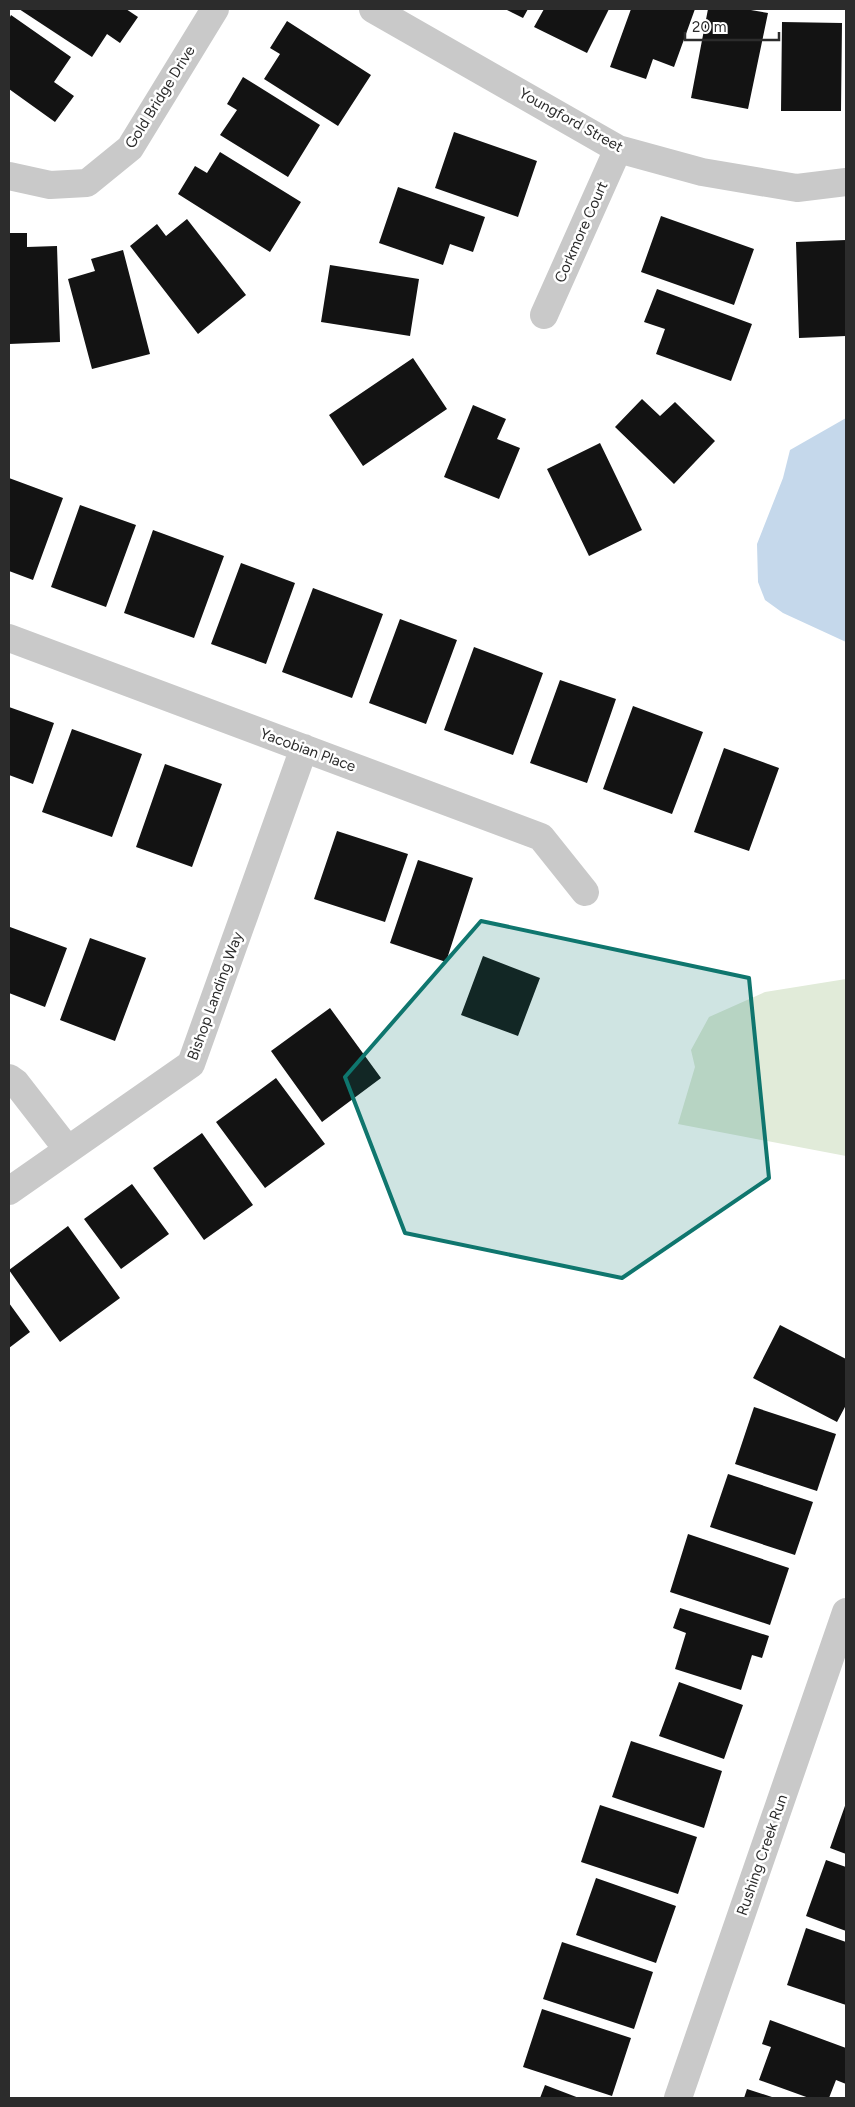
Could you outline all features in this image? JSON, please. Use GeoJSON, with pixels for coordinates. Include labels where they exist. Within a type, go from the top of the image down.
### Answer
{"type":"FeatureCollection","features":[{"type":"Feature","properties":{"kind":"street","name":"Gold Bridge Drive"},"geometry":{"type":"LineString","coordinates":[[9,176],[50,186],[87,183],[130,148],[214,9]]}},
{"type":"Feature","properties":{"kind":"street","name":"Youngford Street"},"geometry":{"type":"LineString","coordinates":[[373,9],[618,149],[702,172],[797,188],[846,182]]}},
{"type":"Feature","properties":{"kind":"street","name":"Corkmore Court"},"geometry":{"type":"LineString","coordinates":[[544,315],[618,149]]}},
{"type":"Feature","properties":{"kind":"street","name":"Yacobian Place"},"geometry":{"type":"LineString","coordinates":[[9,638],[541,837],[585,892]]}},
{"type":"Feature","properties":{"kind":"street","name":"Bishop Landing Way"},"geometry":{"type":"LineString","coordinates":[[9,1191],[191,1064],[304,748]]}},
{"type":"Feature","properties":{"kind":"street"},"geometry":{"type":"LineString","coordinates":[[9,1078],[16,1083],[68,1150]]}},
{"type":"Feature","properties":{"kind":"street","name":"Rushing Creek Run"},"geometry":{"type":"LineString","coordinates":[[678,2098],[846,1612]]}},
{"type":"Feature","properties":{"kind":"highlighted area"},"geometry":{"type":"Polygon","coordinates":[[[481,921],[749,978],[769,1178],[622,1278],[405,1233],[345,1077],[481,921]]]}},
{"type":"Feature","properties":{"kind":"green space"},"geometry":{"type":"Polygon","coordinates":[[[846,979],[846,1156],[678,1124],[695,1067],[691,1050],[709,1017],[765,992],[846,979]]]}},
{"type":"Feature","properties":{"kind":"water"},"geometry":{"type":"Polygon","coordinates":[[[846,418],[846,642],[783,613],[765,600],[758,582],[757,544],[783,478],[790,450],[846,418]]]}},
{"type":"Feature","properties":{"kind":"building"},"geometry":{"type":"Polygon","coordinates":[[[19,9],[126,9],[138,17],[120,43],[107,34],[92,57],[19,9]]]}},
{"type":"Feature","properties":{"kind":"building"},"geometry":{"type":"Polygon","coordinates":[[[505,9],[528,9],[523,18],[505,9]]]}},
{"type":"Feature","properties":{"kind":"building"},"geometry":{"type":"Polygon","coordinates":[[[544,9],[609,9],[587,53],[534,27],[544,9]]]}},
{"type":"Feature","properties":{"kind":"building"},"geometry":{"type":"Polygon","coordinates":[[[631,9],[695,9],[674,67],[653,59],[646,79],[610,67],[631,9]]]}},
{"type":"Feature","properties":{"kind":"building"},"geometry":{"type":"Polygon","coordinates":[[[708,9],[745,9],[768,13],[748,109],[691,98],[708,9]]]}},
{"type":"Feature","properties":{"kind":"building"},"geometry":{"type":"Polygon","coordinates":[[[11,15],[71,57],[54,82],[74,96],[55,122],[9,89],[9,19],[11,15]]]}},
{"type":"Feature","properties":{"kind":"building"},"geometry":{"type":"Polygon","coordinates":[[[287,21],[371,75],[338,126],[264,79],[280,54],[270,48],[287,21]]]}},
{"type":"Feature","properties":{"kind":"building"},"geometry":{"type":"Polygon","coordinates":[[[782,22],[842,23],[841,111],[781,111],[782,22]]]}},
{"type":"Feature","properties":{"kind":"building"},"geometry":{"type":"Polygon","coordinates":[[[243,77],[320,125],[288,177],[220,135],[237,110],[227,104],[243,77]]]}},
{"type":"Feature","properties":{"kind":"building"},"geometry":{"type":"Polygon","coordinates":[[[454,132],[537,161],[518,217],[435,188],[454,132]]]}},
{"type":"Feature","properties":{"kind":"building"},"geometry":{"type":"Polygon","coordinates":[[[220,152],[301,202],[270,252],[178,194],[195,166],[207,173],[220,152]]]}},
{"type":"Feature","properties":{"kind":"building"},"geometry":{"type":"Polygon","coordinates":[[[398,187],[485,217],[473,252],[450,244],[443,265],[379,243],[398,187]]]}},
{"type":"Feature","properties":{"kind":"building"},"geometry":{"type":"Polygon","coordinates":[[[661,216],[754,249],[734,305],[641,272],[661,216]]]}},
{"type":"Feature","properties":{"kind":"building"},"geometry":{"type":"Polygon","coordinates":[[[187,219],[246,295],[198,334],[130,246],[157,224],[166,236],[187,219]]]}},
{"type":"Feature","properties":{"kind":"building"},"geometry":{"type":"Polygon","coordinates":[[[9,233],[27,233],[27,247],[57,246],[60,342],[9,344],[9,233]]]}},
{"type":"Feature","properties":{"kind":"building"},"geometry":{"type":"Polygon","coordinates":[[[846,240],[846,336],[799,338],[796,242],[846,240]]]}},
{"type":"Feature","properties":{"kind":"building"},"geometry":{"type":"Polygon","coordinates":[[[123,250],[150,354],[92,369],[68,279],[95,271],[91,259],[123,250]]]}},
{"type":"Feature","properties":{"kind":"building"},"geometry":{"type":"Polygon","coordinates":[[[330,265],[419,279],[410,336],[321,322],[330,265]]]}},
{"type":"Feature","properties":{"kind":"building"},"geometry":{"type":"Polygon","coordinates":[[[657,289],[752,324],[731,381],[656,354],[665,329],[644,322],[657,289]]]}},
{"type":"Feature","properties":{"kind":"building"},"geometry":{"type":"Polygon","coordinates":[[[413,358],[447,409],[363,466],[329,415],[413,358]]]}},
{"type":"Feature","properties":{"kind":"building"},"geometry":{"type":"Polygon","coordinates":[[[642,399],[660,416],[675,402],[715,441],[674,484],[615,427],[642,399]]]}},
{"type":"Feature","properties":{"kind":"building"},"geometry":{"type":"Polygon","coordinates":[[[473,405],[506,419],[497,439],[520,448],[499,499],[444,477],[473,405]]]}},
{"type":"Feature","properties":{"kind":"building"},"geometry":{"type":"Polygon","coordinates":[[[600,443],[642,530],[589,556],[547,469],[600,443]]]}},
{"type":"Feature","properties":{"kind":"building"},"geometry":{"type":"Polygon","coordinates":[[[9,478],[63,498],[33,580],[9,571],[9,478]]]}},
{"type":"Feature","properties":{"kind":"building"},"geometry":{"type":"Polygon","coordinates":[[[80,505],[136,525],[106,607],[51,587],[80,505]]]}},
{"type":"Feature","properties":{"kind":"building"},"geometry":{"type":"Polygon","coordinates":[[[153,530],[224,556],[194,638],[124,613],[153,530]]]}},
{"type":"Feature","properties":{"kind":"building"},"geometry":{"type":"Polygon","coordinates":[[[241,563],[295,583],[266,664],[211,644],[241,563]]]}},
{"type":"Feature","properties":{"kind":"building"},"geometry":{"type":"Polygon","coordinates":[[[313,588],[383,614],[352,698],[282,672],[313,588]]]}},
{"type":"Feature","properties":{"kind":"building"},"geometry":{"type":"Polygon","coordinates":[[[400,619],[457,640],[426,724],[369,703],[400,619]]]}},
{"type":"Feature","properties":{"kind":"building"},"geometry":{"type":"Polygon","coordinates":[[[474,647],[543,673],[513,755],[444,730],[474,647]]]}},
{"type":"Feature","properties":{"kind":"building"},"geometry":{"type":"Polygon","coordinates":[[[560,680],[616,699],[587,783],[530,763],[560,680]]]}},
{"type":"Feature","properties":{"kind":"building"},"geometry":{"type":"Polygon","coordinates":[[[633,706],[703,732],[672,814],[603,789],[633,706]]]}},
{"type":"Feature","properties":{"kind":"building"},"geometry":{"type":"Polygon","coordinates":[[[9,707],[54,723],[33,784],[9,775],[9,707]]]}},
{"type":"Feature","properties":{"kind":"building"},"geometry":{"type":"Polygon","coordinates":[[[72,729],[142,754],[112,837],[42,812],[72,729]]]}},
{"type":"Feature","properties":{"kind":"building"},"geometry":{"type":"Polygon","coordinates":[[[724,748],[779,768],[749,851],[694,832],[724,748]]]}},
{"type":"Feature","properties":{"kind":"building"},"geometry":{"type":"Polygon","coordinates":[[[165,764],[222,784],[192,867],[136,847],[165,764]]]}},
{"type":"Feature","properties":{"kind":"building"},"geometry":{"type":"Polygon","coordinates":[[[337,831],[408,854],[385,922],[314,899],[337,831]]]}},
{"type":"Feature","properties":{"kind":"building"},"geometry":{"type":"Polygon","coordinates":[[[418,860],[473,878],[446,962],[390,943],[418,860]]]}},
{"type":"Feature","properties":{"kind":"building"},"geometry":{"type":"Polygon","coordinates":[[[10,927],[67,948],[45,1007],[9,993],[10,927]]]}},
{"type":"Feature","properties":{"kind":"building"},"geometry":{"type":"Polygon","coordinates":[[[90,938],[146,958],[115,1041],[60,1020],[90,938]]]}},
{"type":"Feature","properties":{"kind":"building"},"geometry":{"type":"Polygon","coordinates":[[[483,956],[540,978],[518,1036],[461,1015],[483,956]]]}},
{"type":"Feature","properties":{"kind":"building"},"geometry":{"type":"Polygon","coordinates":[[[330,1008],[381,1078],[322,1122],[271,1051],[330,1008]]]}},
{"type":"Feature","properties":{"kind":"building"},"geometry":{"type":"Polygon","coordinates":[[[276,1078],[325,1144],[265,1188],[216,1122],[276,1078]]]}},
{"type":"Feature","properties":{"kind":"building"},"geometry":{"type":"Polygon","coordinates":[[[202,1133],[253,1205],[204,1240],[153,1168],[202,1133]]]}},
{"type":"Feature","properties":{"kind":"building"},"geometry":{"type":"Polygon","coordinates":[[[132,1184],[169,1234],[121,1269],[84,1219],[132,1184]]]}},
{"type":"Feature","properties":{"kind":"building"},"geometry":{"type":"Polygon","coordinates":[[[68,1226],[120,1298],[60,1342],[9,1270],[68,1226]]]}},
{"type":"Feature","properties":{"kind":"building"},"geometry":{"type":"Polygon","coordinates":[[[9,1303],[30,1332],[9,1348],[9,1303]]]}},
{"type":"Feature","properties":{"kind":"building"},"geometry":{"type":"Polygon","coordinates":[[[780,1325],[846,1359],[846,1405],[837,1422],[753,1378],[780,1325]]]}},
{"type":"Feature","properties":{"kind":"building"},"geometry":{"type":"Polygon","coordinates":[[[754,1407],[836,1434],[817,1491],[735,1464],[754,1407]]]}},
{"type":"Feature","properties":{"kind":"building"},"geometry":{"type":"Polygon","coordinates":[[[728,1474],[813,1502],[795,1555],[710,1527],[728,1474]]]}},
{"type":"Feature","properties":{"kind":"building"},"geometry":{"type":"Polygon","coordinates":[[[688,1534],[789,1568],[770,1625],[670,1592],[688,1534]]]}},
{"type":"Feature","properties":{"kind":"building"},"geometry":{"type":"Polygon","coordinates":[[[680,1608],[769,1636],[762,1658],[752,1655],[741,1690],[675,1669],[686,1633],[673,1628],[680,1608]]]}},
{"type":"Feature","properties":{"kind":"building"},"geometry":{"type":"Polygon","coordinates":[[[679,1682],[743,1705],[724,1759],[659,1736],[679,1682]]]}},
{"type":"Feature","properties":{"kind":"building"},"geometry":{"type":"Polygon","coordinates":[[[631,1741],[722,1771],[704,1828],[612,1797],[631,1741]]]}},
{"type":"Feature","properties":{"kind":"building"},"geometry":{"type":"Polygon","coordinates":[[[846,1803],[846,1854],[830,1848],[846,1803]]]}},
{"type":"Feature","properties":{"kind":"building"},"geometry":{"type":"Polygon","coordinates":[[[600,1805],[697,1837],[678,1894],[581,1862],[600,1805]]]}},
{"type":"Feature","properties":{"kind":"building"},"geometry":{"type":"Polygon","coordinates":[[[826,1860],[846,1867],[846,1931],[806,1916],[826,1860]]]}},
{"type":"Feature","properties":{"kind":"building"},"geometry":{"type":"Polygon","coordinates":[[[596,1878],[676,1906],[656,1963],[576,1935],[596,1878]]]}},
{"type":"Feature","properties":{"kind":"building"},"geometry":{"type":"Polygon","coordinates":[[[806,1928],[846,1942],[846,2005],[787,1985],[806,1928]]]}},
{"type":"Feature","properties":{"kind":"building"},"geometry":{"type":"Polygon","coordinates":[[[562,1942],[653,1972],[634,2029],[543,1999],[562,1942]]]}},
{"type":"Feature","properties":{"kind":"building"},"geometry":{"type":"Polygon","coordinates":[[[542,2009],[631,2038],[612,2096],[523,2067],[542,2009]]]}},
{"type":"Feature","properties":{"kind":"building"},"geometry":{"type":"Polygon","coordinates":[[[770,2020],[846,2048],[846,2084],[836,2080],[829,2098],[809,2098],[759,2080],[771,2047],[762,2044],[770,2020]]]}},
{"type":"Feature","properties":{"kind":"building"},"geometry":{"type":"Polygon","coordinates":[[[545,2085],[579,2098],[540,2098],[545,2085]]]}},
{"type":"Feature","properties":{"kind":"building"},"geometry":{"type":"Polygon","coordinates":[[[747,2089],[775,2098],[744,2098],[747,2089]]]}}]}
